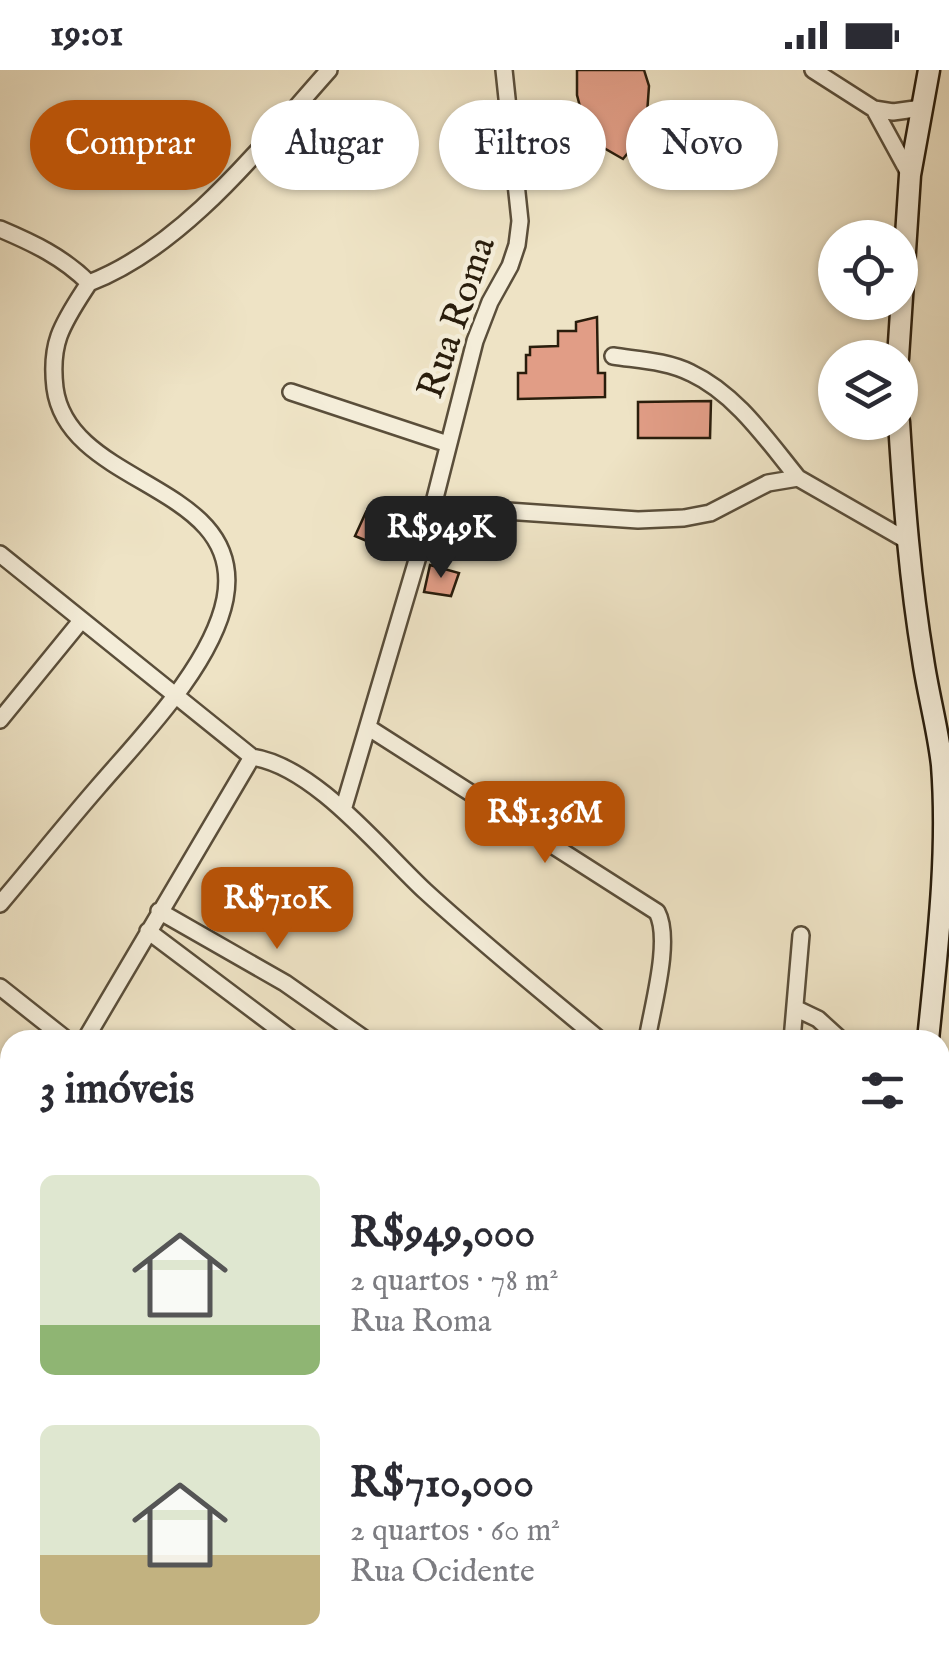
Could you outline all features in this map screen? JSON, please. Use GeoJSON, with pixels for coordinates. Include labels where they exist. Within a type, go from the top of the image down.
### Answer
{"type":"FeatureCollection","features":[{"type":"Feature","properties":{"kind":"street"},"geometry":{"type":"LineString","coordinates":[[0,904],[175,697],[217,626],[225,597],[226,564],[218,541],[200,521],[98,453],[69,427],[56,398],[52,369],[58,338],[88,283],[121,270],[197,212],[328,70]]}},
{"type":"Feature","properties":{"kind":"street","name":"Rua Roma"},"geometry":{"type":"LineString","coordinates":[[343,810],[433,506],[482,320],[517,245],[520,221],[504,70]]}},
{"type":"Feature","properties":{"kind":"street"},"geometry":{"type":"LineString","coordinates":[[813,70],[874,108],[892,112],[922,108]]}},
{"type":"Feature","properties":{"kind":"street"},"geometry":{"type":"LineString","coordinates":[[899,340],[910,175],[929,70]]}},
{"type":"Feature","properties":{"kind":"street"},"geometry":{"type":"LineString","coordinates":[[874,108],[910,175]]}},
{"type":"Feature","properties":{"kind":"street"},"geometry":{"type":"LineString","coordinates":[[0,229],[71,265],[88,283]]}},
{"type":"Feature","properties":{"kind":"street"},"geometry":{"type":"LineString","coordinates":[[613,356],[692,373],[744,413],[798,478],[906,540]]}},
{"type":"Feature","properties":{"kind":"street"},"geometry":{"type":"LineString","coordinates":[[292,392],[448,444]]}},
{"type":"Feature","properties":{"kind":"street"},"geometry":{"type":"LineString","coordinates":[[900,440],[906,540],[922,660],[942,764],[944,804],[940,920],[929,1030]]}},
{"type":"Feature","properties":{"kind":"street"},"geometry":{"type":"LineString","coordinates":[[433,506],[638,520],[684,518],[710,513],[768,483],[798,478]]}},
{"type":"Feature","properties":{"kind":"street"},"geometry":{"type":"LineString","coordinates":[[0,554],[252,757],[265,758],[294,773],[343,810],[424,889],[588,1030]]}},
{"type":"Feature","properties":{"kind":"street"},"geometry":{"type":"LineString","coordinates":[[0,720],[80,622]]}},
{"type":"Feature","properties":{"kind":"street"},"geometry":{"type":"LineString","coordinates":[[369,728],[658,912],[663,940],[650,1030]]}},
{"type":"Feature","properties":{"kind":"street"},"geometry":{"type":"LineString","coordinates":[[90,1030],[252,757]]}},
{"type":"Feature","properties":{"kind":"street"},"geometry":{"type":"LineString","coordinates":[[159,911],[285,983],[352,1030]]}},
{"type":"Feature","properties":{"kind":"street"},"geometry":{"type":"LineString","coordinates":[[148,931],[280,1030]]}},
{"type":"Feature","properties":{"kind":"street"},"geometry":{"type":"LineString","coordinates":[[794,1030],[800,936]]}},
{"type":"Feature","properties":{"kind":"street"},"geometry":{"type":"LineString","coordinates":[[0,986],[55,1030]]}},
{"type":"Feature","properties":{"kind":"street"},"geometry":{"type":"LineString","coordinates":[[797,1008],[830,1030]]}},
{"type":"Feature","properties":{"kind":"building"},"geometry":{"type":"Polygon","coordinates":[[[577,70],[644,70],[648,100],[626,100],[623,159],[606,149],[606,100],[578,100],[577,70]]]}},
{"type":"Feature","properties":{"kind":"building"},"geometry":{"type":"Polygon","coordinates":[[[597,317],[598,373],[605,373],[605,397],[518,399],[518,373],[526,373],[530,347],[558,346],[558,331],[576,331],[576,322],[597,317]]]}},
{"type":"Feature","properties":{"kind":"building"},"geometry":{"type":"Polygon","coordinates":[[[711,401],[710,438],[638,438],[638,402],[711,401]]]}},
{"type":"Feature","properties":{"kind":"building"},"geometry":{"type":"Polygon","coordinates":[[[366,512],[404,532],[396,553],[355,536],[366,512]]]}},
{"type":"Feature","properties":{"kind":"building"},"geometry":{"type":"Polygon","coordinates":[[[430,565],[459,573],[451,596],[424,592],[430,565]]]}}]}
